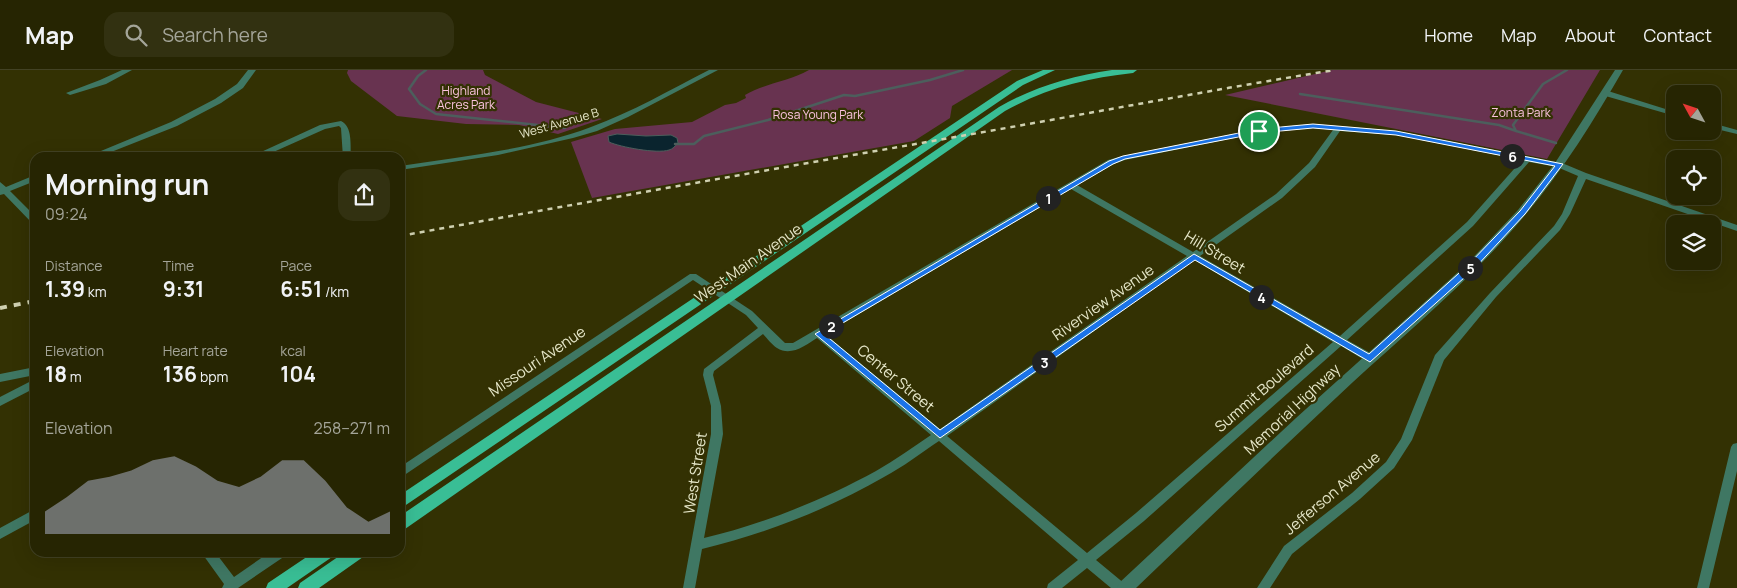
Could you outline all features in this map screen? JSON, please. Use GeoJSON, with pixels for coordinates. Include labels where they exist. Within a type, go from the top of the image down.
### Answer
{"type":"FeatureCollection","features":[{"type":"Feature","properties":{"kind":"main road"},"geometry":{"type":"LineString","coordinates":[[1020,83],[1037,70]]}},
{"type":"Feature","properties":{"kind":"main road","name":"West Main Avenue"},"geometry":{"type":"LineString","coordinates":[[405,500],[1020,83],[1051,70]]}},
{"type":"Feature","properties":{"kind":"main road"},"geometry":{"type":"LineString","coordinates":[[1022,98],[1046,84],[1099,70]]}},
{"type":"Feature","properties":{"kind":"main road","name":"West Main Avenue"},"geometry":{"type":"LineString","coordinates":[[405,521],[997,112],[1022,98],[1072,80],[1133,70]]}},
{"type":"Feature","properties":{"kind":"main road"},"geometry":{"type":"LineString","coordinates":[[274,588],[320,557]]}},
{"type":"Feature","properties":{"kind":"main road"},"geometry":{"type":"LineString","coordinates":[[306,588],[351,557]]}},
{"type":"Feature","properties":{"kind":"street"},"geometry":{"type":"LineString","coordinates":[[70,93],[103,82],[128,70]]}},
{"type":"Feature","properties":{"kind":"street"},"geometry":{"type":"LineString","coordinates":[[103,152],[174,124],[218,101],[240,86],[252,70]]}},
{"type":"Feature","properties":{"kind":"street","name":"West Avenue B"},"geometry":{"type":"LineString","coordinates":[[405,167],[518,149],[582,133],[619,118],[714,70]]}},
{"type":"Feature","properties":{"kind":"street","name":"Memorial Highway"},"geometry":{"type":"LineString","coordinates":[[1125,588],[1370,358],[1471,267],[1522,212],[1559,164],[1619,70]]}},
{"type":"Feature","properties":{"kind":"street"},"geometry":{"type":"LineString","coordinates":[[1605,93],[1666,111]]}},
{"type":"Feature","properties":{"kind":"street"},"geometry":{"type":"LineString","coordinates":[[266,152],[323,127],[341,123],[345,128],[347,152]]}},
{"type":"Feature","properties":{"kind":"street"},"geometry":{"type":"LineString","coordinates":[[715,289],[749,313],[781,346],[788,348],[796,346],[1111,162],[1259,131],[1313,126],[1396,133],[1559,164],[1583,175],[1737,228]]}},
{"type":"Feature","properties":{"kind":"street","name":"Riverview Avenue"},"geometry":{"type":"LineString","coordinates":[[698,545],[735,536],[810,508],[880,474],[940,435],[1279,196],[1312,165],[1339,127]]}},
{"type":"Feature","properties":{"kind":"street"},"geometry":{"type":"LineString","coordinates":[[1721,128],[1737,132]]}},
{"type":"Feature","properties":{"kind":"street","name":"Summit Boulevard"},"geometry":{"type":"LineString","coordinates":[[1053,588],[1155,504],[1470,224],[1527,159]]}},
{"type":"Feature","properties":{"kind":"street","name":"Jefferson Avenue"},"geometry":{"type":"LineString","coordinates":[[1263,588],[1288,550],[1356,496],[1390,465],[1406,440],[1439,358],[1493,296],[1557,228],[1566,214],[1583,175]]}},
{"type":"Feature","properties":{"kind":"street"},"geometry":{"type":"LineString","coordinates":[[30,180],[2,189],[30,216]]}},
{"type":"Feature","properties":{"kind":"street","name":"Hill Street"},"geometry":{"type":"LineString","coordinates":[[1070,185],[1370,358]]}},
{"type":"Feature","properties":{"kind":"street","name":"Missouri Avenue"},"geometry":{"type":"LineString","coordinates":[[405,469],[692,276],[715,289]]}},
{"type":"Feature","properties":{"kind":"street","name":"West Street"},"geometry":{"type":"LineString","coordinates":[[689,588],[717,434],[716,406],[708,375],[709,369],[763,329]]}},
{"type":"Feature","properties":{"kind":"street","name":"Center Street"},"geometry":{"type":"LineString","coordinates":[[819,334],[1120,588]]}},
{"type":"Feature","properties":{"kind":"street"},"geometry":{"type":"LineString","coordinates":[[0,378],[30,372]]}},
{"type":"Feature","properties":{"kind":"street"},"geometry":{"type":"LineString","coordinates":[[0,402],[30,386]]}},
{"type":"Feature","properties":{"kind":"street"},"geometry":{"type":"LineString","coordinates":[[1703,588],[1737,447]]}},
{"type":"Feature","properties":{"kind":"street"},"geometry":{"type":"LineString","coordinates":[[0,534],[30,517]]}},
{"type":"Feature","properties":{"kind":"street"},"geometry":{"type":"LineString","coordinates":[[210,557],[230,587],[274,557]]}},
{"type":"Feature","properties":{"kind":"green space","name":"Highland Acres Park"},"geometry":{"type":"Polygon","coordinates":[[[348,70],[483,70],[485,75],[536,102],[602,119],[558,134],[519,125],[466,124],[397,116],[351,81],[347,73],[348,70]]]}},
{"type":"Feature","properties":{"kind":"green space","name":"Rosa Young Park"},"geometry":{"type":"Polygon","coordinates":[[[809,70],[1012,70],[952,106],[950,118],[914,141],[592,198],[571,142],[615,129],[692,122],[725,105],[736,103],[746,98],[745,95],[753,91],[809,70]]]}},
{"type":"Feature","properties":{"kind":"green space","name":"Zonta Park"},"geometry":{"type":"Polygon","coordinates":[[[1332,70],[1600,70],[1547,159],[1225,95],[1332,70]]]}},
{"type":"Feature","properties":{"kind":"water"},"geometry":{"type":"Polygon","coordinates":[[[617,134],[671,135],[677,138],[678,143],[672,149],[663,151],[639,149],[609,142],[608,136],[617,134]]]}},
{"type":"Feature","properties":{"kind":"waterway"},"geometry":{"type":"LineString","coordinates":[[426,70],[418,76],[409,89],[420,104],[436,114],[565,128]]}},
{"type":"Feature","properties":{"kind":"waterway"},"geometry":{"type":"LineString","coordinates":[[675,144],[694,144],[704,136],[768,120],[844,95],[855,96],[930,80],[963,70]]}},
{"type":"Feature","properties":{"kind":"waterway"},"geometry":{"type":"LineString","coordinates":[[1516,131],[1513,125],[1543,84],[1567,70]]}},
{"type":"Feature","properties":{"kind":"waterway"},"geometry":{"type":"LineString","coordinates":[[1300,94],[1499,125],[1516,131]]}},
{"type":"Feature","properties":{"kind":"waterway"},"geometry":{"type":"LineString","coordinates":[[1516,131],[1556,143]]}},
{"type":"Feature","properties":{"kind":"railway"},"geometry":{"type":"LineString","coordinates":[[405,235],[1335,70]]}},
{"type":"Feature","properties":{"kind":"railway"},"geometry":{"type":"LineString","coordinates":[[0,308],[30,302]]}},
{"type":"Feature","properties":{"kind":"route"},"geometry":{"type":"LineString","coordinates":[[1313,126],[1396,133],[1559,164],[1522,212],[1471,267],[1370,358],[1262,298],[1194,256],[940,435],[819,334],[1111,162],[1259,131],[1313,126]]}}]}
